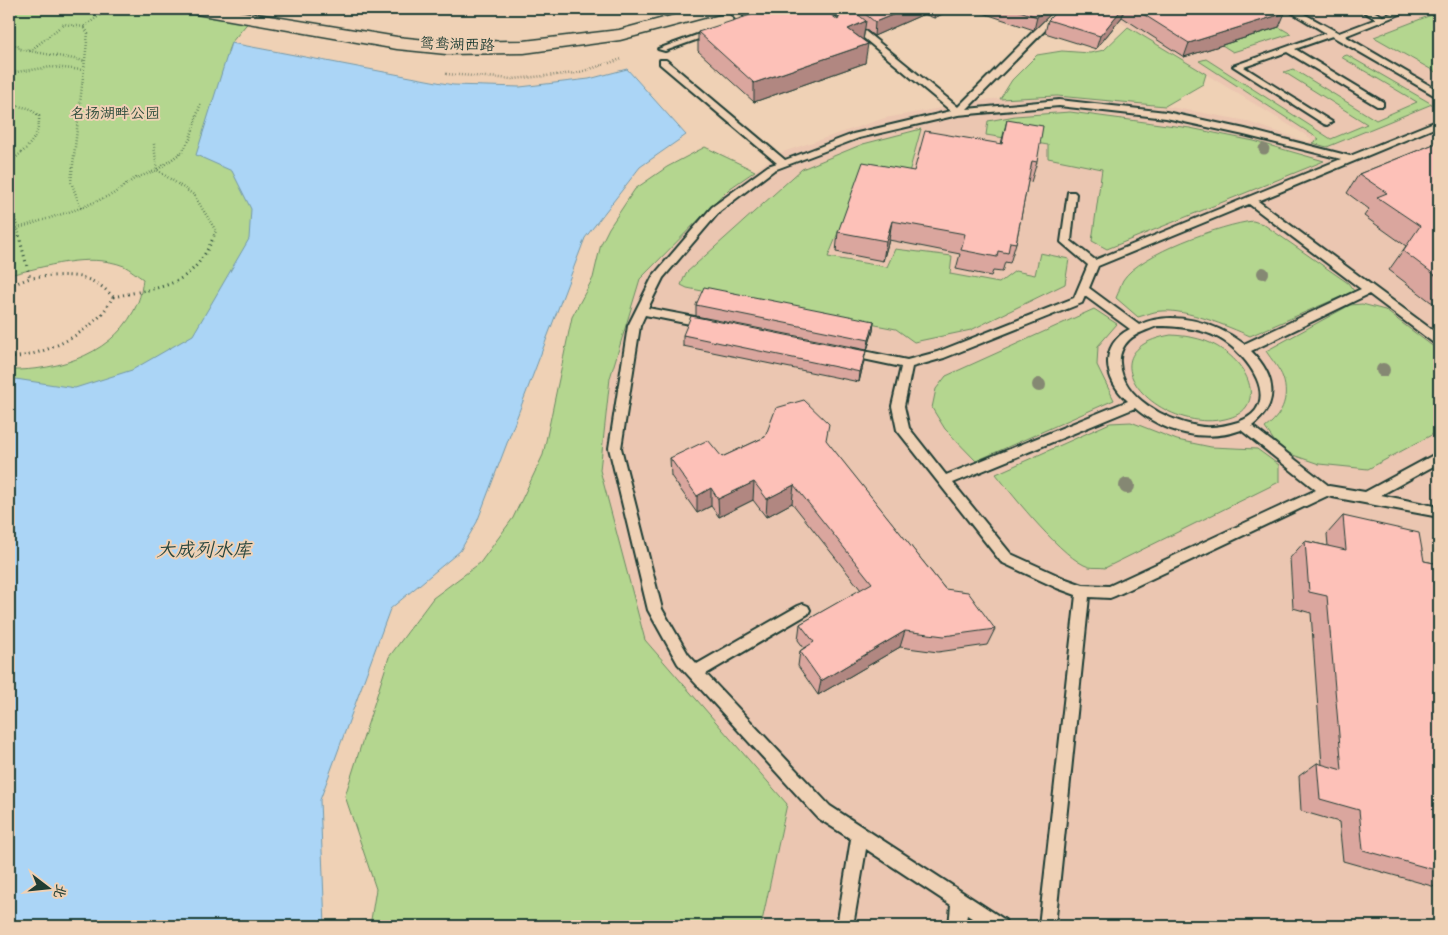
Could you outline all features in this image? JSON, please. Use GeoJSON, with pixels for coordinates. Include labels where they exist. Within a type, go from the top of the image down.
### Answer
{"type":"FeatureCollection","features":[{"type":"Feature","properties":{"kind":"main road","name":"鸳鸯湖西路"},"geometry":{"type":"LineString","coordinates":[[196,9],[397,42],[446,48],[524,47],[620,35],[716,9]]}},
{"type":"Feature","properties":{"kind":"main road","name":"鸳鸯湖西路"},"geometry":{"type":"LineString","coordinates":[[270,9],[446,36],[522,38],[627,25],[678,9]]}},
{"type":"Feature","properties":{"kind":"lane"},"geometry":{"type":"LineString","coordinates":[[732,9],[745,25]]}},
{"type":"Feature","properties":{"kind":"lane"},"geometry":{"type":"LineString","coordinates":[[833,9],[958,112]]}},
{"type":"Feature","properties":{"kind":"lane"},"geometry":{"type":"LineString","coordinates":[[958,112],[1062,9]]}},
{"type":"Feature","properties":{"kind":"lane"},"geometry":{"type":"LineString","coordinates":[[1290,9],[1439,95]]}},
{"type":"Feature","properties":{"kind":"lane"},"geometry":{"type":"LineString","coordinates":[[1363,9],[1382,19]]}},
{"type":"Feature","properties":{"kind":"lane"},"geometry":{"type":"LineString","coordinates":[[1327,122],[1237,66],[1409,9]]}},
{"type":"Feature","properties":{"kind":"lane"},"geometry":{"type":"LineString","coordinates":[[734,25],[745,25],[753,20]]}},
{"type":"Feature","properties":{"kind":"lane"},"geometry":{"type":"LineString","coordinates":[[662,49],[726,28]]}},
{"type":"Feature","properties":{"kind":"lane"},"geometry":{"type":"LineString","coordinates":[[1287,48],[1380,104]]}},
{"type":"Feature","properties":{"kind":"lane"},"geometry":{"type":"LineString","coordinates":[[663,62],[783,163]]}},
{"type":"Feature","properties":{"kind":"lane"},"geometry":{"type":"LineString","coordinates":[[999,926],[824,812],[683,659],[655,610],[616,448],[634,326],[641,310],[658,276],[716,209],[771,168],[856,136],[958,112],[1059,103],[1166,115],[1245,132],[1351,159]]}},
{"type":"Feature","properties":{"kind":"lane"},"geometry":{"type":"LineString","coordinates":[[841,350],[908,364],[940,355],[1078,300],[1094,264],[1439,123]]}},
{"type":"Feature","properties":{"kind":"lane"},"geometry":{"type":"LineString","coordinates":[[1071,194],[1066,242],[1094,264]]}},
{"type":"Feature","properties":{"kind":"lane"},"geometry":{"type":"LineString","coordinates":[[1250,200],[1439,341]]}},
{"type":"Feature","properties":{"kind":"lane"},"geometry":{"type":"LineString","coordinates":[[1083,289],[1136,328]]}},
{"type":"Feature","properties":{"kind":"lane"},"geometry":{"type":"LineString","coordinates":[[1244,348],[1370,290]]}},
{"type":"Feature","properties":{"kind":"lane"},"geometry":{"type":"LineString","coordinates":[[641,310],[717,326]]}},
{"type":"Feature","properties":{"kind":"lane"},"geometry":{"type":"LineString","coordinates":[[1155,322],[1194,324],[1224,335],[1244,348],[1258,365],[1266,382],[1267,400],[1259,415],[1244,426],[1223,432],[1195,431],[1168,424],[1143,410],[1124,392],[1114,373],[1113,355],[1120,339],[1136,328],[1155,322]]}},
{"type":"Feature","properties":{"kind":"lane"},"geometry":{"type":"LineString","coordinates":[[908,364],[898,406],[903,430],[1006,558],[1062,584],[1083,591],[1110,592],[1326,492]]}},
{"type":"Feature","properties":{"kind":"lane"},"geometry":{"type":"LineString","coordinates":[[944,481],[1135,403]]}},
{"type":"Feature","properties":{"kind":"lane"},"geometry":{"type":"LineString","coordinates":[[1244,426],[1326,492],[1366,497],[1439,512]]}},
{"type":"Feature","properties":{"kind":"lane"},"geometry":{"type":"LineString","coordinates":[[1366,497],[1439,457]]}},
{"type":"Feature","properties":{"kind":"lane"},"geometry":{"type":"LineString","coordinates":[[1047,926],[1083,591]]}},
{"type":"Feature","properties":{"kind":"lane"},"geometry":{"type":"LineString","coordinates":[[695,673],[803,610]]}},
{"type":"Feature","properties":{"kind":"lane"},"geometry":{"type":"LineString","coordinates":[[845,926],[860,835]]}},
{"type":"Feature","properties":{"kind":"lane"},"geometry":{"type":"LineString","coordinates":[[957,926],[960,902]]}},
{"type":"Feature","properties":{"kind":"path"},"geometry":{"type":"LineString","coordinates":[[29,51],[64,24],[84,27],[108,9]]}},
{"type":"Feature","properties":{"kind":"path"},"geometry":{"type":"LineString","coordinates":[[81,208],[71,182],[88,33],[84,27]]}},
{"type":"Feature","properties":{"kind":"path"},"geometry":{"type":"LineString","coordinates":[[9,44],[18,46],[19,49],[85,61]]}},
{"type":"Feature","properties":{"kind":"path"},"geometry":{"type":"LineString","coordinates":[[9,73],[52,67],[84,70]]}},
{"type":"Feature","properties":{"kind":"path"},"geometry":{"type":"LineString","coordinates":[[9,232],[81,208],[113,194],[134,179],[157,170],[182,152],[190,139],[201,102]]}},
{"type":"Feature","properties":{"kind":"path"},"geometry":{"type":"LineString","coordinates":[[9,105],[29,108],[39,116],[41,126],[34,143],[9,163]]}},
{"type":"Feature","properties":{"kind":"path"},"geometry":{"type":"LineString","coordinates":[[9,358],[17,358],[65,342],[103,314],[113,297],[172,284],[191,273],[206,252],[216,231],[194,195],[157,170],[154,144]]}},
{"type":"Feature","properties":{"kind":"path"},"geometry":{"type":"LineString","coordinates":[[9,194],[30,278]]}},
{"type":"Feature","properties":{"kind":"path"},"geometry":{"type":"LineString","coordinates":[[9,286],[30,278],[67,274],[94,280],[105,285],[113,297]]}},
{"type":"Feature","properties":{"kind":"shaded area"},"geometry":{"type":"Polygon","coordinates":[[[1099,9],[1439,9],[1439,926],[761,926],[787,804],[645,640],[600,470],[610,378],[640,279],[729,189],[780,153],[885,118],[991,99],[1057,96],[1165,106],[1242,120],[1308,142],[1312,139],[1099,9]]]}},
{"type":"Feature","properties":{"kind":"green space","name":"名扬湖畔公园"},"geometry":{"type":"Polygon","coordinates":[[[9,9],[194,9],[250,20],[231,43],[228,51],[276,214],[212,344],[105,413],[9,399],[9,370],[48,367],[85,356],[116,334],[129,320],[138,302],[143,279],[124,266],[96,260],[66,262],[9,275],[9,9]]]}},
{"type":"Feature","properties":{"kind":"green space"},"geometry":{"type":"Polygon","coordinates":[[[1439,12],[1439,74],[1374,37],[1439,12]]]}},
{"type":"Feature","properties":{"kind":"green space"},"geometry":{"type":"Polygon","coordinates":[[[1128,27],[1206,74],[1203,84],[1165,106],[1057,96],[1000,99],[1012,80],[1037,55],[1062,51],[1090,53],[1104,50],[1128,27]]]}},
{"type":"Feature","properties":{"kind":"green space"},"geometry":{"type":"Polygon","coordinates":[[[1279,27],[1291,34],[1233,52],[1222,45],[1279,27]]]}},
{"type":"Feature","properties":{"kind":"green space"},"geometry":{"type":"Polygon","coordinates":[[[1347,55],[1432,104],[1327,147],[1312,143],[1319,139],[1199,61],[1206,59],[1331,139],[1367,124],[1284,72],[1293,69],[1376,120],[1417,102],[1341,57],[1347,55]]]}},
{"type":"Feature","properties":{"kind":"green space"},"geometry":{"type":"Polygon","coordinates":[[[1070,112],[1190,128],[1254,141],[1324,161],[1107,249],[1092,241],[1102,169],[1048,158],[1048,145],[986,135],[988,121],[1015,116],[1070,112]]]}},
{"type":"Feature","properties":{"kind":"green space"},"geometry":{"type":"Polygon","coordinates":[[[921,129],[905,187],[860,179],[828,257],[887,267],[895,249],[952,256],[950,274],[999,283],[1015,271],[1035,275],[1040,253],[1069,259],[1065,284],[971,330],[914,342],[896,329],[687,288],[681,285],[686,273],[802,169],[863,144],[921,129]]]}},
{"type":"Feature","properties":{"kind":"green space"},"geometry":{"type":"Polygon","coordinates":[[[705,147],[755,171],[729,189],[640,279],[610,378],[600,470],[645,640],[787,804],[761,926],[370,926],[376,889],[345,796],[389,657],[433,598],[480,563],[513,518],[543,455],[572,317],[593,278],[601,244],[609,228],[635,189],[667,167],[705,147]]]}},
{"type":"Feature","properties":{"kind":"green space"},"geometry":{"type":"Polygon","coordinates":[[[1253,221],[1263,224],[1348,283],[1354,291],[1250,336],[1206,319],[1172,311],[1153,312],[1138,317],[1116,298],[1123,280],[1132,270],[1146,260],[1203,234],[1239,223],[1253,221]]]}},
{"type":"Feature","properties":{"kind":"green space"},"geometry":{"type":"Polygon","coordinates":[[[1362,304],[1385,310],[1439,351],[1439,431],[1368,469],[1319,464],[1290,454],[1275,442],[1265,428],[1276,418],[1285,400],[1285,386],[1282,375],[1266,351],[1350,305],[1362,304]]]}},
{"type":"Feature","properties":{"kind":"green space"},"geometry":{"type":"Polygon","coordinates":[[[1094,309],[1117,324],[1098,346],[1097,365],[1114,400],[976,461],[945,429],[932,408],[936,389],[946,376],[1094,309]]]}},
{"type":"Feature","properties":{"kind":"green space"},"geometry":{"type":"Polygon","coordinates":[[[1171,335],[1192,337],[1205,341],[1218,347],[1233,358],[1247,378],[1250,388],[1250,398],[1246,407],[1238,414],[1225,419],[1199,420],[1175,414],[1154,403],[1139,388],[1131,372],[1132,357],[1145,344],[1171,335]]]}},
{"type":"Feature","properties":{"kind":"green space"},"geometry":{"type":"Polygon","coordinates":[[[1131,422],[1177,440],[1211,447],[1257,449],[1279,465],[1279,482],[1105,568],[1089,567],[1066,553],[1053,540],[996,474],[1110,423],[1131,422]]]}},
{"type":"Feature","properties":{"kind":"water","name":"大成列水库"},"geometry":{"type":"Polygon","coordinates":[[[231,43],[453,85],[520,87],[589,79],[627,69],[686,135],[640,167],[585,238],[477,522],[460,551],[390,609],[320,800],[325,926],[9,926],[9,378],[75,388],[132,370],[193,335],[249,239],[251,209],[232,171],[196,155],[231,43]]]}},
{"type":"Feature","properties":{"kind":"building"},"geometry":{"type":"Polygon","coordinates":[[[769,9],[823,9],[838,20],[843,9],[851,9],[866,21],[848,29],[868,44],[754,83],[698,32],[769,9]]]}},
{"type":"Feature","properties":{"kind":"building"},"geometry":{"type":"Polygon","coordinates":[[[859,9],[907,9],[875,22],[859,9]]]}},
{"type":"Feature","properties":{"kind":"building"},"geometry":{"type":"Polygon","coordinates":[[[1014,9],[1046,9],[1037,17],[1014,9]]]}},
{"type":"Feature","properties":{"kind":"building"},"geometry":{"type":"Polygon","coordinates":[[[1059,9],[1122,9],[1100,36],[1048,20],[1059,9]]]}},
{"type":"Feature","properties":{"kind":"building"},"geometry":{"type":"Polygon","coordinates":[[[1135,9],[1277,9],[1285,13],[1189,43],[1135,9]]]}},
{"type":"Feature","properties":{"kind":"building"},"geometry":{"type":"Polygon","coordinates":[[[1007,120],[1043,126],[1037,162],[1032,161],[1016,243],[1010,242],[1008,253],[998,251],[997,257],[961,250],[965,234],[892,221],[886,241],[838,232],[863,162],[914,171],[925,131],[1002,144],[1007,120]]]}},
{"type":"Feature","properties":{"kind":"building"},"geometry":{"type":"Polygon","coordinates":[[[1439,142],[1439,278],[1403,251],[1420,226],[1377,197],[1387,193],[1359,174],[1439,142]]]}},
{"type":"Feature","properties":{"kind":"building"},"geometry":{"type":"Polygon","coordinates":[[[704,287],[874,321],[869,340],[696,305],[704,287]]]}},
{"type":"Feature","properties":{"kind":"building"},"geometry":{"type":"Polygon","coordinates":[[[691,316],[866,351],[860,372],[683,335],[691,316]]]}},
{"type":"Feature","properties":{"kind":"building"},"geometry":{"type":"Polygon","coordinates":[[[804,400],[829,424],[826,440],[945,589],[968,592],[995,629],[944,636],[905,631],[821,681],[800,651],[814,642],[800,624],[872,583],[794,485],[767,499],[754,482],[718,499],[711,488],[697,496],[670,458],[708,440],[722,457],[765,437],[776,408],[804,400]]]}},
{"type":"Feature","properties":{"kind":"building"},"geometry":{"type":"Polygon","coordinates":[[[1343,516],[1419,533],[1424,561],[1439,564],[1439,871],[1363,850],[1359,810],[1320,799],[1317,763],[1342,770],[1327,596],[1309,592],[1305,541],[1346,550],[1343,516]]]}}]}
